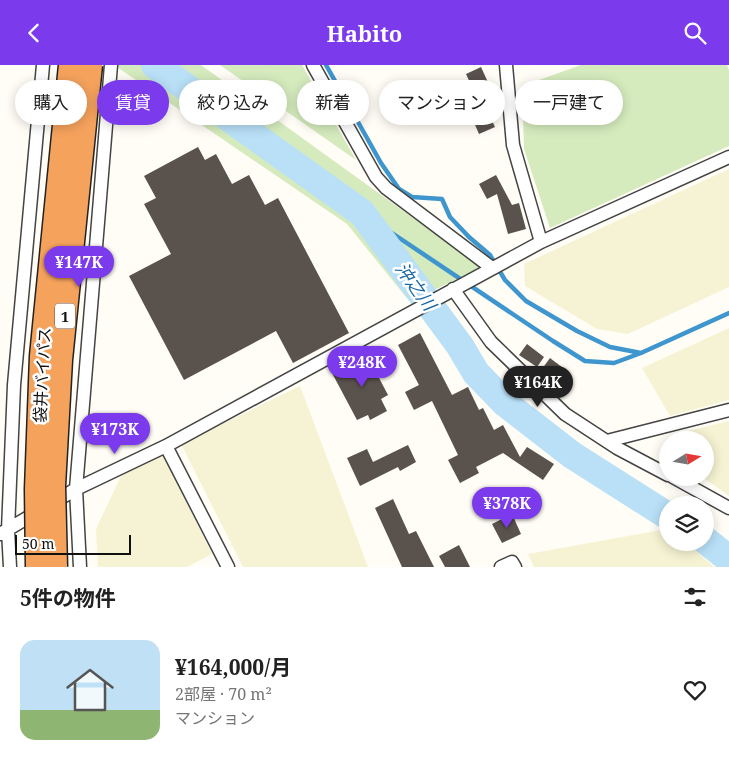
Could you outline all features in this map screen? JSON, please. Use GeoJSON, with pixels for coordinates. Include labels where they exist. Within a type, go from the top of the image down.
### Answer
{"type":"FeatureCollection","features":[{"type":"Feature","properties":{"kind":"highway","name":"袋井バイパス"},"geometry":{"type":"LineString","coordinates":[[37,567],[36,489],[41,356],[70,65]]}},
{"type":"Feature","properties":{"kind":"highway","name":"袋井バイパス"},"geometry":{"type":"LineString","coordinates":[[56,567],[54,485],[61,360],[91,65]]}},
{"type":"Feature","properties":{"kind":"street"},"geometry":{"type":"LineString","coordinates":[[10,567],[4,532],[14,385],[43,65]]}},
{"type":"Feature","properties":{"kind":"street"},"geometry":{"type":"LineString","coordinates":[[80,567],[76,489],[111,65]]}},
{"type":"Feature","properties":{"kind":"street"},"geometry":{"type":"LineString","coordinates":[[314,65],[376,177],[386,187],[492,268]]}},
{"type":"Feature","properties":{"kind":"street"},"geometry":{"type":"LineString","coordinates":[[506,65],[513,145],[541,242]]}},
{"type":"Feature","properties":{"kind":"street"},"geometry":{"type":"LineString","coordinates":[[4,532],[76,489],[166,446],[541,242],[729,157]]}},
{"type":"Feature","properties":{"kind":"street"},"geometry":{"type":"LineString","coordinates":[[453,289],[491,342],[565,415],[659,470]]}},
{"type":"Feature","properties":{"kind":"street"},"geometry":{"type":"LineString","coordinates":[[607,441],[729,410]]}},
{"type":"Feature","properties":{"kind":"street"},"geometry":{"type":"LineString","coordinates":[[166,446],[228,567]]}},
{"type":"Feature","properties":{"kind":"street"},"geometry":{"type":"LineString","coordinates":[[689,486],[729,508]]}},
{"type":"Feature","properties":{"kind":"street"},"geometry":{"type":"LineString","coordinates":[[501,567],[512,562],[515,567]]}},
{"type":"Feature","properties":{"kind":"shaded area"},"geometry":{"type":"Polygon","coordinates":[[[729,169],[729,287],[628,334],[597,329],[525,286],[524,264],[729,169]]]}},
{"type":"Feature","properties":{"kind":"shaded area"},"geometry":{"type":"Polygon","coordinates":[[[729,328],[729,400],[670,416],[642,368],[729,328]]]}},
{"type":"Feature","properties":{"kind":"shaded area"},"geometry":{"type":"Polygon","coordinates":[[[300,386],[368,567],[243,567],[181,444],[300,386]]]}},
{"type":"Feature","properties":{"kind":"shaded area"},"geometry":{"type":"Polygon","coordinates":[[[729,421],[729,496],[714,485],[714,431],[688,431],[729,421]]]}},
{"type":"Feature","properties":{"kind":"shaded area"},"geometry":{"type":"Polygon","coordinates":[[[163,455],[212,554],[187,567],[98,567],[96,529],[121,476],[163,455]]]}},
{"type":"Feature","properties":{"kind":"shaded area"},"geometry":{"type":"Polygon","coordinates":[[[659,530],[659,551],[696,551],[714,567],[534,567],[528,554],[659,530]]]}},
{"type":"Feature","properties":{"kind":"green space"},"geometry":{"type":"Polygon","coordinates":[[[114,65],[201,65],[222,80],[179,80],[179,109],[169,103],[169,80],[136,80],[114,65]]]}},
{"type":"Feature","properties":{"kind":"green space"},"geometry":{"type":"Polygon","coordinates":[[[220,65],[302,65],[311,80],[297,80],[297,119],[287,112],[287,80],[241,80],[220,65]]]}},
{"type":"Feature","properties":{"kind":"green space"},"geometry":{"type":"Polygon","coordinates":[[[581,65],[727,65],[729,70],[729,146],[550,228],[524,149],[523,125],[623,125],[623,80],[539,80],[581,65]]]}},
{"type":"Feature","properties":{"kind":"green space"},"geometry":{"type":"Polygon","coordinates":[[[202,125],[284,125],[481,267],[410,302],[347,224],[202,125]]]}},
{"type":"Feature","properties":{"kind":"green space"},"geometry":{"type":"Polygon","coordinates":[[[306,125],[336,125],[356,160],[306,125]]]}},
{"type":"Feature","properties":{"kind":"building"},"geometry":{"type":"Polygon","coordinates":[[[481,67],[487,80],[469,80],[466,74],[481,67]]]}},
{"type":"Feature","properties":{"kind":"building"},"geometry":{"type":"Polygon","coordinates":[[[475,125],[494,125],[495,127],[479,134],[475,125]]]}},
{"type":"Feature","properties":{"kind":"building"},"geometry":{"type":"Polygon","coordinates":[[[198,147],[205,160],[216,154],[232,184],[249,175],[265,205],[278,198],[349,333],[293,363],[276,331],[184,380],[129,276],[171,254],[144,204],[156,198],[144,176],[198,147]]]}},
{"type":"Feature","properties":{"kind":"building"},"geometry":{"type":"Polygon","coordinates":[[[496,175],[512,205],[519,203],[526,229],[508,234],[497,194],[487,199],[479,184],[496,175]]]}},
{"type":"Feature","properties":{"kind":"building"},"geometry":{"type":"Polygon","coordinates":[[[420,333],[452,395],[468,387],[479,410],[483,408],[494,430],[503,425],[520,457],[527,447],[554,464],[543,480],[503,453],[476,467],[479,473],[460,483],[448,460],[458,455],[432,401],[414,410],[405,392],[419,385],[398,345],[420,333]]]}},
{"type":"Feature","properties":{"kind":"building"},"geometry":{"type":"Polygon","coordinates":[[[527,344],[544,357],[537,367],[519,355],[527,344]]]}},
{"type":"Feature","properties":{"kind":"building"},"geometry":{"type":"Polygon","coordinates":[[[367,355],[388,395],[381,399],[387,411],[370,420],[368,415],[357,420],[332,373],[367,355]]]}},
{"type":"Feature","properties":{"kind":"building"},"geometry":{"type":"Polygon","coordinates":[[[550,358],[567,371],[560,381],[542,369],[550,358]]]}},
{"type":"Feature","properties":{"kind":"building"},"geometry":{"type":"Polygon","coordinates":[[[408,445],[416,462],[400,471],[398,467],[360,486],[347,458],[367,449],[373,462],[408,445]]]}},
{"type":"Feature","properties":{"kind":"building"},"geometry":{"type":"Polygon","coordinates":[[[393,499],[409,534],[416,531],[434,567],[402,567],[375,508],[393,499]]]}},
{"type":"Feature","properties":{"kind":"building"},"geometry":{"type":"Polygon","coordinates":[[[512,514],[521,534],[502,543],[492,524],[512,514]]]}},
{"type":"Feature","properties":{"kind":"building"},"geometry":{"type":"Polygon","coordinates":[[[459,545],[470,567],[445,567],[439,556],[459,545]]]}},
{"type":"Feature","properties":{"kind":"waterway","name":"沖之川"},"geometry":{"type":"LineString","coordinates":[[155,65],[362,213],[460,346],[476,373],[505,403],[572,455],[659,510]]}},
{"type":"Feature","properties":{"kind":"waterway"},"geometry":{"type":"LineString","coordinates":[[326,65],[381,163],[399,189],[412,197],[442,199],[450,217],[490,255],[505,280],[526,301],[577,331],[610,347],[641,353]]}},
{"type":"Feature","properties":{"kind":"waterway"},"geometry":{"type":"LineString","coordinates":[[362,213],[585,361],[614,363],[641,353],[729,313]]}},
{"type":"Feature","properties":{"kind":"waterway","name":"沖之川"},"geometry":{"type":"LineString","coordinates":[[714,547],[729,559]]}}]}
